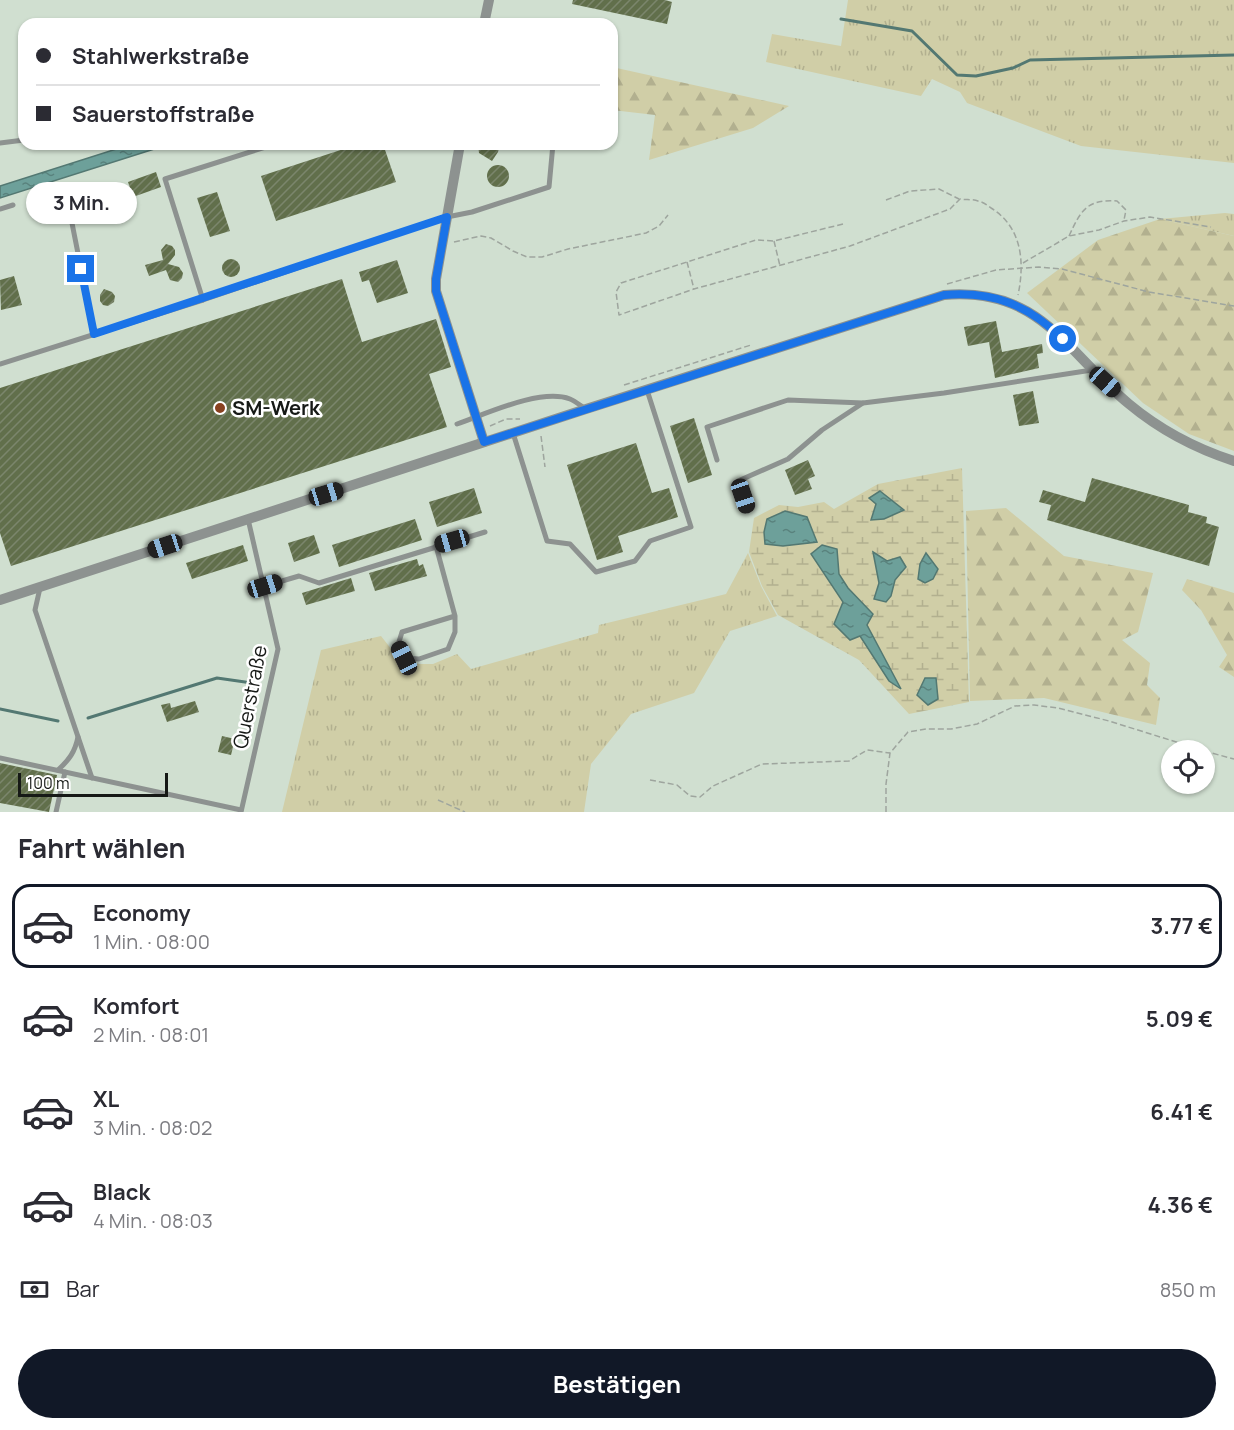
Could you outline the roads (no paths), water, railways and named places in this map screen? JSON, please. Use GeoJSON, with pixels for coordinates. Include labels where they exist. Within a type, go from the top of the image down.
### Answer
{"type":"FeatureCollection","features":[{"type":"Feature","properties":{"kind":"street"},"geometry":{"type":"LineString","coordinates":[[485,18],[489,0]]}},
{"type":"Feature","properties":{"kind":"street"},"geometry":{"type":"LineString","coordinates":[[459,150],[436,279],[436,291],[484,442]]}},
{"type":"Feature","properties":{"kind":"street"},"geometry":{"type":"LineString","coordinates":[[0,600],[944,295],[965,294],[995,299],[1016,305],[1034,314],[1131,405],[1157,423],[1211,453],[1234,461]]}},
{"type":"Feature","properties":{"kind":"lane"},"geometry":{"type":"LineString","coordinates":[[0,143],[18,141]]}},
{"type":"Feature","properties":{"kind":"lane"},"geometry":{"type":"LineString","coordinates":[[203,300],[165,179],[256,150]]}},
{"type":"Feature","properties":{"kind":"lane"},"geometry":{"type":"LineString","coordinates":[[0,364],[203,300],[447,217],[471,212],[549,187],[553,150]]}},
{"type":"Feature","properties":{"kind":"lane"},"geometry":{"type":"LineString","coordinates":[[68,204],[94,334]]}},
{"type":"Feature","properties":{"kind":"lane"},"geometry":{"type":"LineString","coordinates":[[0,209],[14,205]]}},
{"type":"Feature","properties":{"kind":"lane"},"geometry":{"type":"LineString","coordinates":[[717,460],[707,428],[789,400],[863,403],[1092,370]]}},
{"type":"Feature","properties":{"kind":"lane"},"geometry":{"type":"LineString","coordinates":[[513,433],[547,541],[570,544],[596,572],[635,561],[650,540],[691,527],[646,390]]}},
{"type":"Feature","properties":{"kind":"lane"},"geometry":{"type":"LineString","coordinates":[[457,423],[551,396],[570,399],[586,409]]}},
{"type":"Feature","properties":{"kind":"lane"},"geometry":{"type":"LineString","coordinates":[[748,511],[738,481],[788,459],[822,430],[863,403]]}},
{"type":"Feature","properties":{"kind":"lane","name":"Querstraße"},"geometry":{"type":"LineString","coordinates":[[241,811],[278,649],[248,519]]}},
{"type":"Feature","properties":{"kind":"lane"},"geometry":{"type":"LineString","coordinates":[[265,586],[299,576],[319,583],[485,532]]}},
{"type":"Feature","properties":{"kind":"lane"},"geometry":{"type":"LineString","coordinates":[[436,546],[454,616],[455,633],[448,649],[419,659],[404,658],[398,645],[402,632],[454,616]]}},
{"type":"Feature","properties":{"kind":"lane"},"geometry":{"type":"LineString","coordinates":[[40,587],[35,610],[92,778]]}},
{"type":"Feature","properties":{"kind":"lane"},"geometry":{"type":"LineString","coordinates":[[57,770],[71,758],[78,736]]}},
{"type":"Feature","properties":{"kind":"lane"},"geometry":{"type":"LineString","coordinates":[[0,758],[241,811]]}},
{"type":"Feature","properties":{"kind":"lane"},"geometry":{"type":"LineString","coordinates":[[56,812],[65,772]]}},
{"type":"Feature","properties":{"kind":"water"},"geometry":{"type":"Polygon","coordinates":[[[113,150],[151,150],[0,198],[0,186],[113,150]]]}},
{"type":"Feature","properties":{"kind":"water"},"geometry":{"type":"Polygon","coordinates":[[[880,491],[904,510],[884,519],[871,520],[876,504],[869,498],[880,491]]]}},
{"type":"Feature","properties":{"kind":"water"},"geometry":{"type":"Polygon","coordinates":[[[785,511],[807,517],[817,542],[783,546],[765,544],[764,532],[767,519],[785,511]]]}},
{"type":"Feature","properties":{"kind":"water"},"geometry":{"type":"Polygon","coordinates":[[[822,545],[837,549],[839,574],[848,588],[873,614],[867,625],[901,689],[889,681],[860,636],[850,640],[834,624],[843,602],[811,554],[822,545]]]}},
{"type":"Feature","properties":{"kind":"water"},"geometry":{"type":"Polygon","coordinates":[[[873,552],[887,561],[900,557],[906,567],[895,580],[891,596],[886,602],[874,599],[879,583],[873,552]]]}},
{"type":"Feature","properties":{"kind":"water"},"geometry":{"type":"Polygon","coordinates":[[[926,553],[938,569],[933,579],[925,583],[918,579],[920,564],[926,553]]]}},
{"type":"Feature","properties":{"kind":"water"},"geometry":{"type":"Polygon","coordinates":[[[925,678],[936,678],[938,699],[928,705],[917,695],[925,678]]]}},
{"type":"Feature","properties":{"kind":"waterway"},"geometry":{"type":"LineString","coordinates":[[841,19],[912,31],[957,75],[976,76],[1013,68],[1030,60],[1234,55]]}},
{"type":"Feature","properties":{"kind":"waterway"},"geometry":{"type":"LineString","coordinates":[[88,718],[217,678],[252,683]]}},
{"type":"Feature","properties":{"kind":"waterway"},"geometry":{"type":"LineString","coordinates":[[0,709],[58,721]]}},
{"type":"Feature","properties":{"kind":"place","name":"SM-Werk"},"geometry":{"type":"Point","coordinates":[220,408]}}]}
